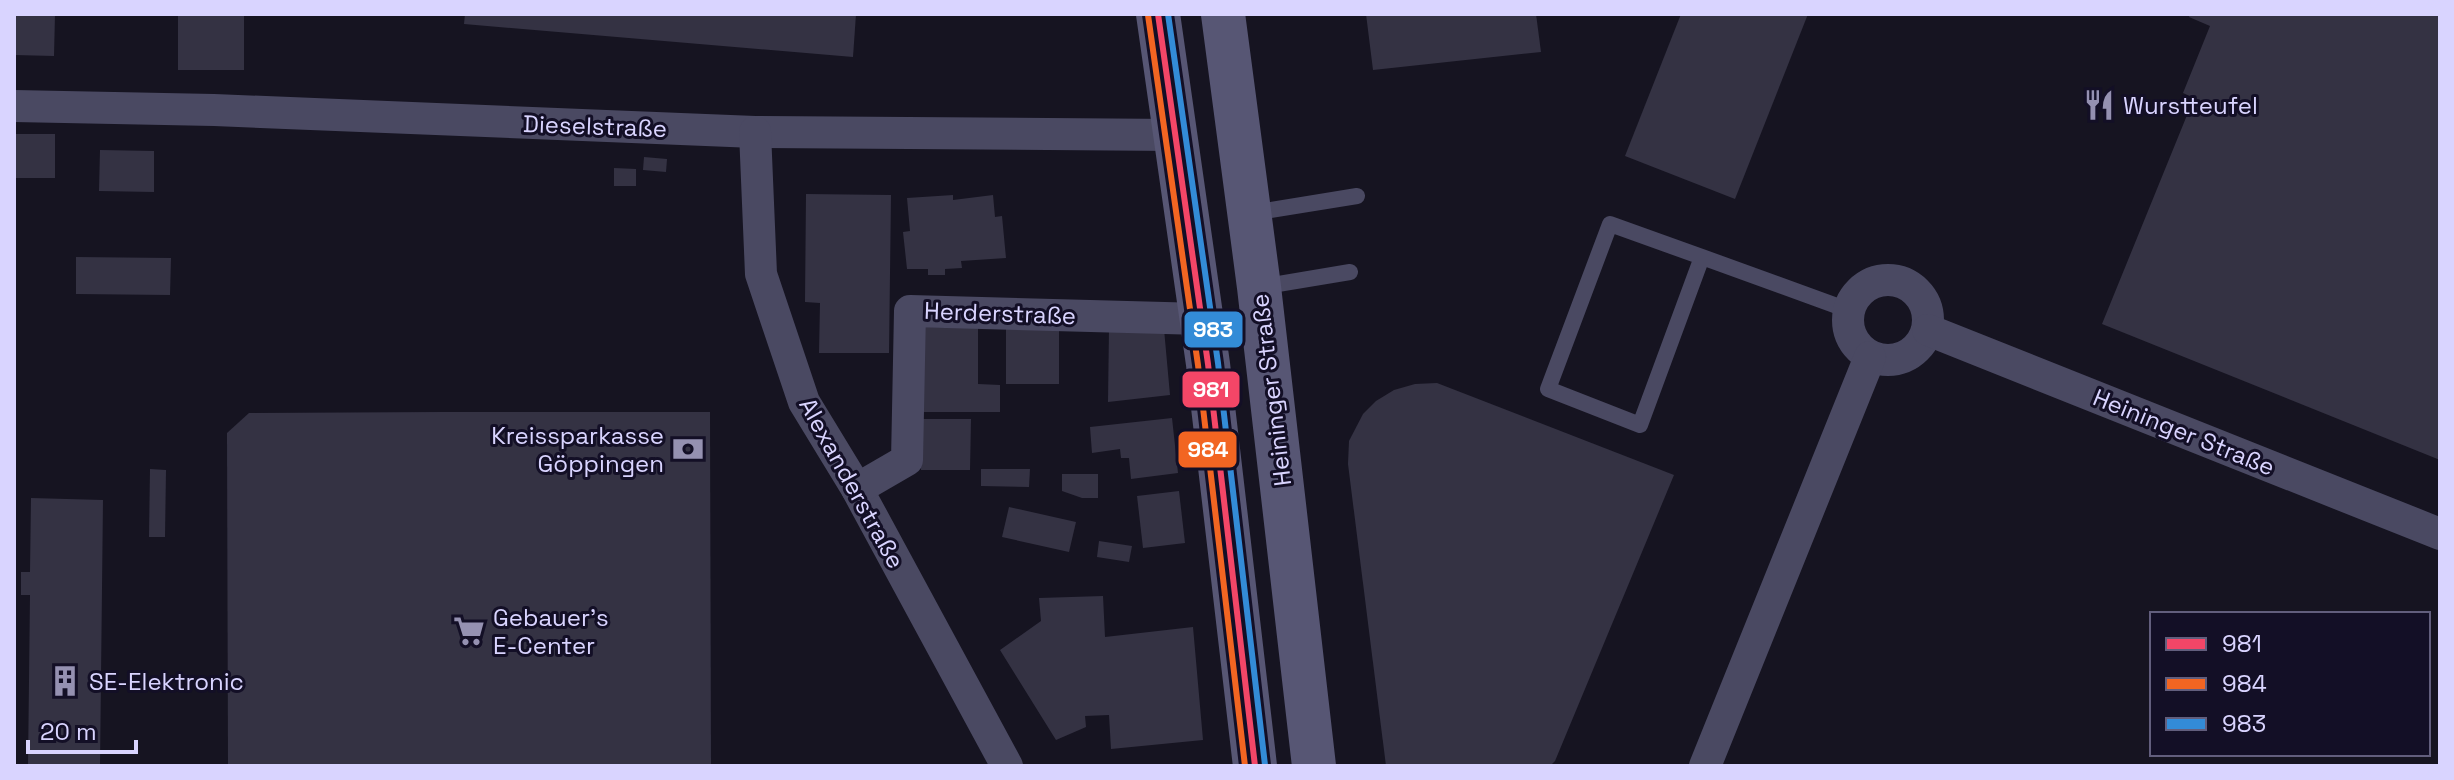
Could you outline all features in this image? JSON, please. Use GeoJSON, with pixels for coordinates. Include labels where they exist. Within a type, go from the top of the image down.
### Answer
{"type":"FeatureCollection","features":[{"type":"Feature","properties":{"kind":"main road"},"geometry":{"type":"LineString","coordinates":[[1158,14],[1202,319],[1255,766]]}},
{"type":"Feature","properties":{"kind":"main road","name":"Heininger Straße"},"geometry":{"type":"LineString","coordinates":[[1223,14],[1259,287],[1314,766]]}},
{"type":"Feature","properties":{"kind":"main road"},"geometry":{"type":"LineString","coordinates":[[1190,233],[1208,270],[1234,287],[1259,287]]}},
{"type":"Feature","properties":{"kind":"street","name":"Dieselstraße"},"geometry":{"type":"LineString","coordinates":[[14,106],[214,110],[755,132],[1176,135]]}},
{"type":"Feature","properties":{"kind":"street","name":"Alexanderstraße"},"geometry":{"type":"LineString","coordinates":[[755,132],[761,274],[804,402],[857,489],[1007,766]]}},
{"type":"Feature","properties":{"kind":"street"},"geometry":{"type":"LineString","coordinates":[[1895,280],[1915,289],[1921,298],[1927,308],[1928,330],[1919,346],[1905,357],[1888,360],[1870,357],[1856,345],[1848,328],[1848,310],[1858,292],[1875,281],[1895,280]]}},
{"type":"Feature","properties":{"kind":"street","name":"Herderstraße"},"geometry":{"type":"LineString","coordinates":[[857,489],[907,460],[910,311],[1202,319]]}},
{"type":"Feature","properties":{"kind":"street","name":"Heininger Straße"},"geometry":{"type":"LineString","coordinates":[[1928,330],[2440,534]]}},
{"type":"Feature","properties":{"kind":"street"},"geometry":{"type":"LineString","coordinates":[[1705,766],[1870,357]]}},
{"type":"Feature","properties":{"kind":"lane"},"geometry":{"type":"LineString","coordinates":[[1249,214],[1357,196]]}},
{"type":"Feature","properties":{"kind":"lane"},"geometry":{"type":"LineString","coordinates":[[1702,257],[1640,425],[1548,389],[1610,224],[1702,257],[1848,310]]}},
{"type":"Feature","properties":{"kind":"lane"},"geometry":{"type":"LineString","coordinates":[[1259,287],[1350,272]]}},
{"type":"Feature","properties":{"kind":"building"},"geometry":{"type":"Polygon","coordinates":[[[14,14],[55,14],[54,56],[14,55],[14,14]]]}},
{"type":"Feature","properties":{"kind":"building"},"geometry":{"type":"Polygon","coordinates":[[[178,14],[244,14],[244,70],[178,70],[178,14]]]}},
{"type":"Feature","properties":{"kind":"building"},"geometry":{"type":"Polygon","coordinates":[[[465,14],[856,14],[853,57],[464,24],[465,14]]]}},
{"type":"Feature","properties":{"kind":"building"},"geometry":{"type":"Polygon","coordinates":[[[1366,14],[1536,14],[1541,52],[1373,70],[1366,14]]]}},
{"type":"Feature","properties":{"kind":"building"},"geometry":{"type":"Polygon","coordinates":[[[1681,14],[1808,14],[1735,199],[1625,156],[1681,14]]]}},
{"type":"Feature","properties":{"kind":"building"},"geometry":{"type":"Polygon","coordinates":[[[2190,14],[2440,14],[2440,460],[2102,324],[2194,98],[2183,93],[2210,26],[2189,17],[2190,14]]]}},
{"type":"Feature","properties":{"kind":"building"},"geometry":{"type":"Polygon","coordinates":[[[14,134],[55,134],[55,178],[14,178],[14,134]]]}},
{"type":"Feature","properties":{"kind":"building"},"geometry":{"type":"Polygon","coordinates":[[[100,150],[154,151],[154,192],[99,191],[100,150]]]}},
{"type":"Feature","properties":{"kind":"building"},"geometry":{"type":"Polygon","coordinates":[[[644,157],[667,159],[666,172],[643,170],[644,157]]]}},
{"type":"Feature","properties":{"kind":"building"},"geometry":{"type":"Polygon","coordinates":[[[614,168],[636,169],[636,186],[614,186],[614,168]]]}},
{"type":"Feature","properties":{"kind":"building"},"geometry":{"type":"Polygon","coordinates":[[[806,194],[891,195],[889,353],[819,353],[820,303],[805,302],[806,194]]]}},
{"type":"Feature","properties":{"kind":"building"},"geometry":{"type":"Polygon","coordinates":[[[953,195],[953,200],[993,195],[995,217],[1002,216],[1006,258],[961,261],[962,268],[945,269],[945,275],[928,275],[928,269],[907,269],[903,232],[910,231],[907,198],[953,195]]]}},
{"type":"Feature","properties":{"kind":"building"},"geometry":{"type":"Polygon","coordinates":[[[76,257],[171,258],[170,295],[76,294],[76,257]]]}},
{"type":"Feature","properties":{"kind":"building"},"geometry":{"type":"Polygon","coordinates":[[[923,327],[978,328],[978,384],[1000,385],[1000,412],[922,412],[923,327]]]}},
{"type":"Feature","properties":{"kind":"building"},"geometry":{"type":"Polygon","coordinates":[[[1006,328],[1059,329],[1059,384],[1006,384],[1006,328]]]}},
{"type":"Feature","properties":{"kind":"building"},"geometry":{"type":"Polygon","coordinates":[[[1109,328],[1164,329],[1170,395],[1108,402],[1109,328]]]}},
{"type":"Feature","properties":{"kind":"building"},"geometry":{"type":"Polygon","coordinates":[[[1437,383],[1674,475],[1555,761],[1550,766],[1386,766],[1348,464],[1349,441],[1363,414],[1376,401],[1394,390],[1415,384],[1437,383]]]}},
{"type":"Feature","properties":{"kind":"building","name":"Gebauer's E-Center"},"geometry":{"type":"Polygon","coordinates":[[[710,412],[711,766],[228,766],[227,433],[249,413],[710,412]]]}},
{"type":"Feature","properties":{"kind":"building"},"geometry":{"type":"Polygon","coordinates":[[[1172,418],[1178,473],[1131,479],[1129,458],[1121,458],[1120,449],[1092,453],[1090,427],[1172,418]]]}},
{"type":"Feature","properties":{"kind":"building"},"geometry":{"type":"Polygon","coordinates":[[[922,419],[971,419],[970,470],[921,470],[922,419]]]}},
{"type":"Feature","properties":{"kind":"building"},"geometry":{"type":"Polygon","coordinates":[[[150,469],[166,470],[165,537],[149,537],[150,469]]]}},
{"type":"Feature","properties":{"kind":"building"},"geometry":{"type":"Polygon","coordinates":[[[981,469],[1030,469],[1029,487],[981,486],[981,469]]]}},
{"type":"Feature","properties":{"kind":"building"},"geometry":{"type":"Polygon","coordinates":[[[1062,474],[1098,474],[1098,498],[1082,498],[1062,491],[1062,474]]]}},
{"type":"Feature","properties":{"kind":"building"},"geometry":{"type":"Polygon","coordinates":[[[1179,491],[1185,543],[1143,548],[1137,496],[1179,491]]]}},
{"type":"Feature","properties":{"kind":"building","name":"SE-Elektronic"},"geometry":{"type":"Polygon","coordinates":[[[31,498],[103,500],[100,766],[28,766],[30,595],[21,595],[21,572],[30,572],[31,498]]]}},
{"type":"Feature","properties":{"kind":"building"},"geometry":{"type":"Polygon","coordinates":[[[1009,507],[1076,522],[1069,552],[1002,537],[1009,507]]]}},
{"type":"Feature","properties":{"kind":"building"},"geometry":{"type":"Polygon","coordinates":[[[1099,541],[1132,546],[1129,562],[1097,557],[1099,541]]]}},
{"type":"Feature","properties":{"kind":"building"},"geometry":{"type":"Polygon","coordinates":[[[1103,596],[1105,637],[1193,627],[1203,740],[1111,749],[1109,715],[1085,716],[1086,727],[1056,740],[1000,650],[1041,621],[1039,598],[1103,596]]]}},
{"type":"Feature","properties":{"kind":"transit line","name":"981"},"geometry":{"type":"LineString","coordinates":[[1158,14],[1208,364],[1255,766]]}},
{"type":"Feature","properties":{"kind":"transit line","name":"983"},"geometry":{"type":"LineString","coordinates":[[1168,14],[1218,363],[1265,765]]}},
{"type":"Feature","properties":{"kind":"transit line","name":"984"},"geometry":{"type":"LineString","coordinates":[[1148,15],[1198,365],[1245,766]]}},
{"type":"Feature","properties":{"kind":"place","name":"Wurstteufel"},"geometry":{"type":"Point","coordinates":[2099,105]}},
{"type":"Feature","properties":{"kind":"place","name":"Kreissparkasse Göppingen"},"geometry":{"type":"Point","coordinates":[688,449]}},
{"type":"Feature","properties":{"kind":"place","name":"Gebauer's E-Center"},"geometry":{"type":"Point","coordinates":[469,631]}},
{"type":"Feature","properties":{"kind":"place","name":"SE-Elektronic"},"geometry":{"type":"Point","coordinates":[65,681]}}]}
